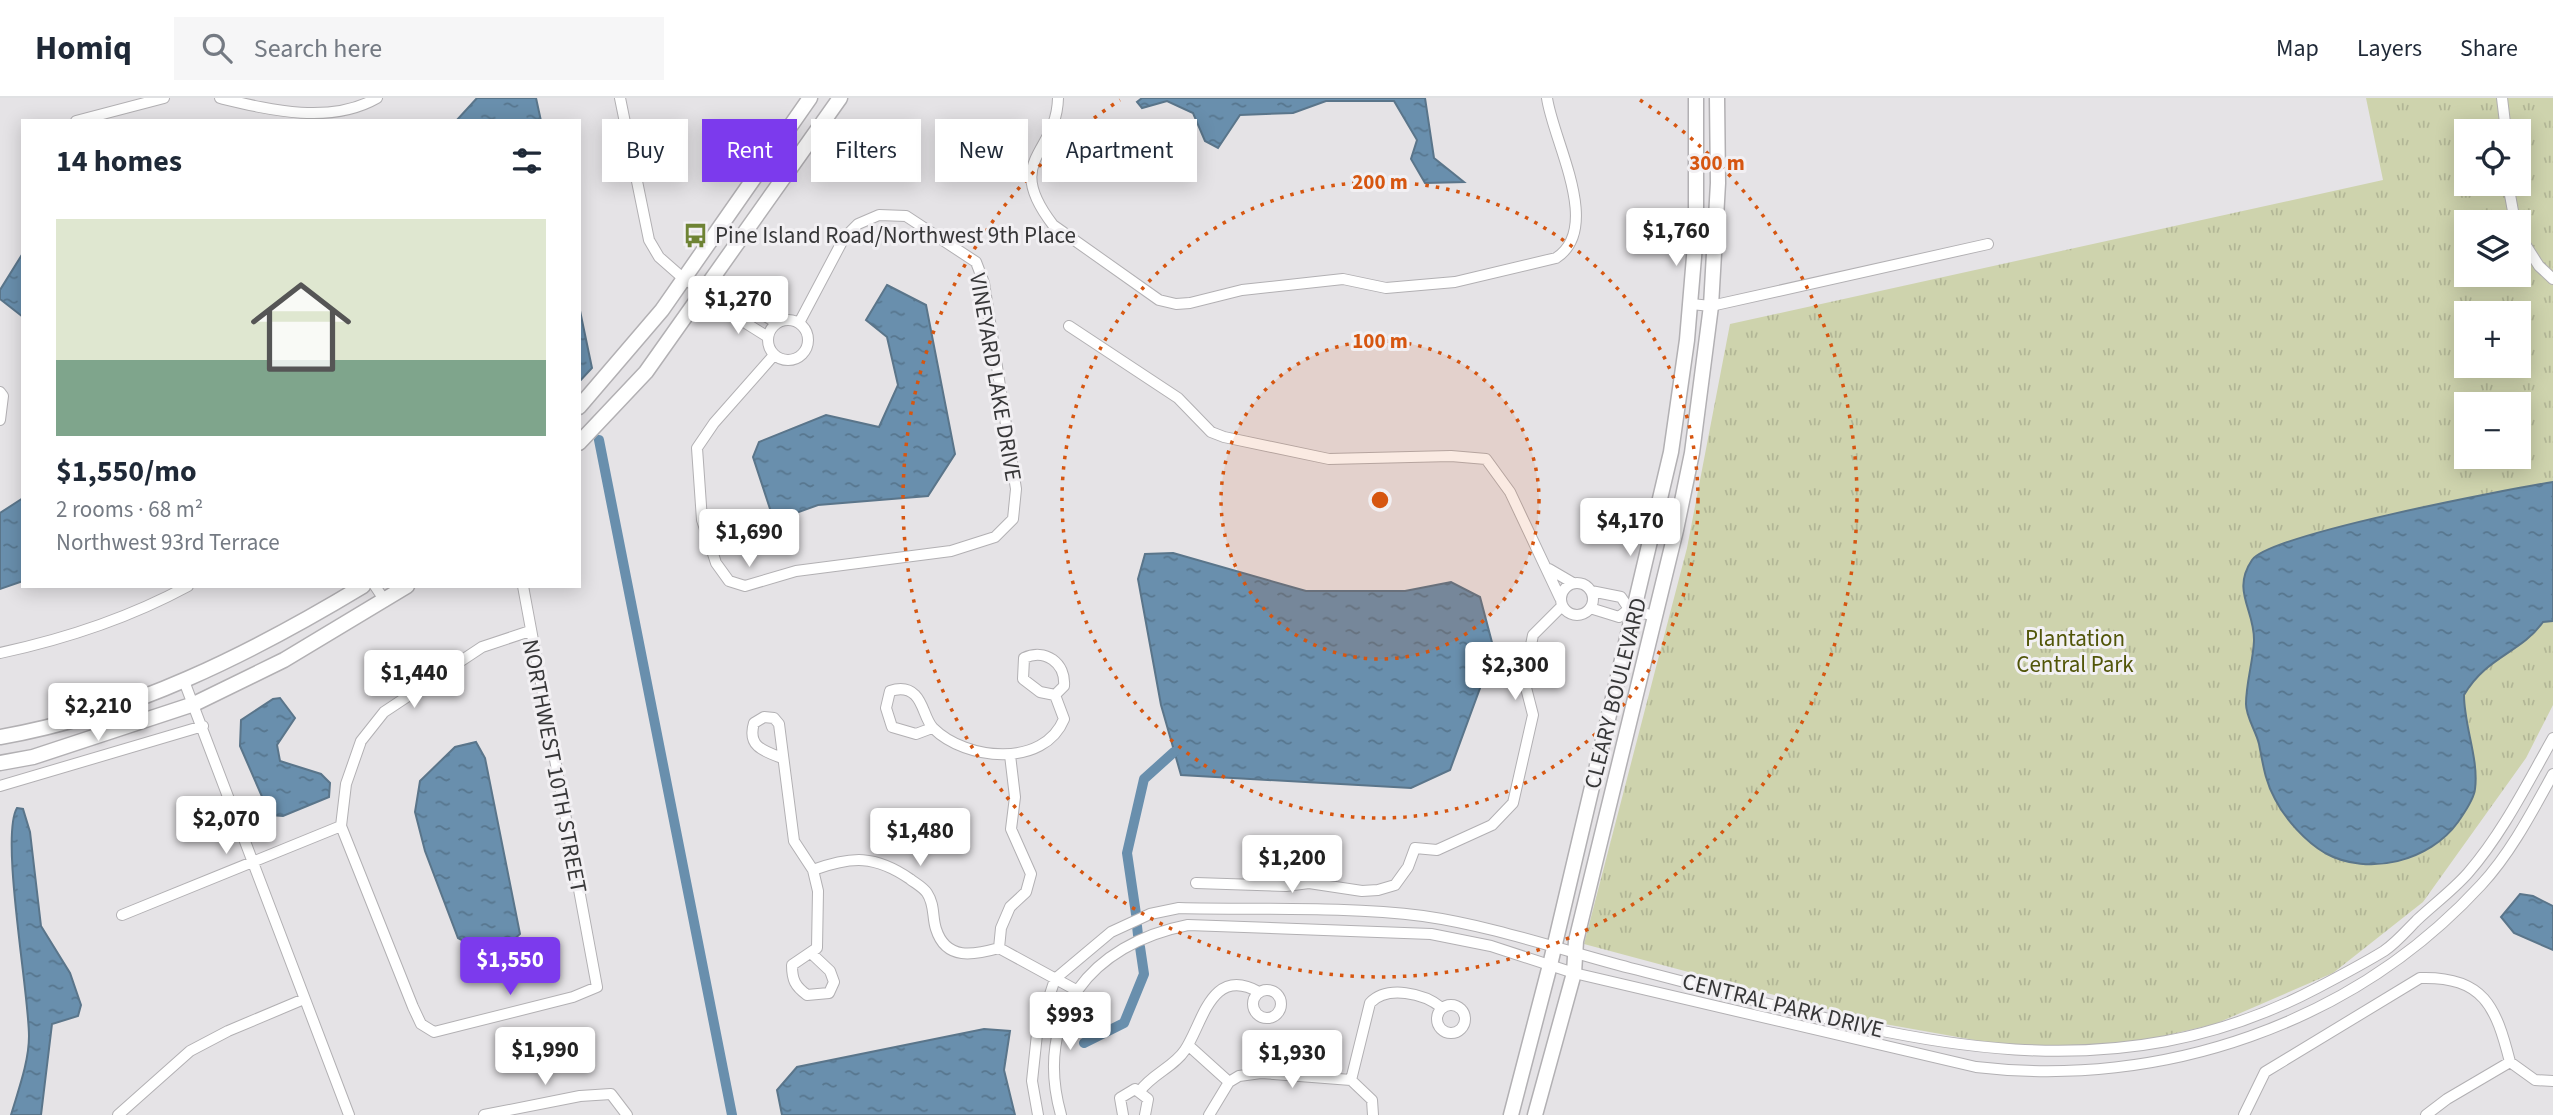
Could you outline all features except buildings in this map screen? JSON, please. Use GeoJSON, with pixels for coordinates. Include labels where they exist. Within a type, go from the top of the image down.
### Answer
{"type":"FeatureCollection","features":[{"type":"Feature","properties":{"kind":"street"},"geometry":{"type":"LineString","coordinates":[[84,119],[164,98]]}},
{"type":"Feature","properties":{"kind":"street"},"geometry":{"type":"LineString","coordinates":[[220,98],[258,107],[337,117],[377,98]]}},
{"type":"Feature","properties":{"kind":"street"},"geometry":{"type":"LineString","coordinates":[[620,98],[649,240],[659,257],[684,279],[732,308],[744,322],[768,337],[774,355],[786,360],[804,353],[807,334],[799,323],[786,320],[777,323],[768,337]]}},
{"type":"Feature","properties":{"kind":"street"},"geometry":{"type":"LineString","coordinates":[[581,405],[630,350],[684,279],[810,98]]}},
{"type":"Feature","properties":{"kind":"street"},"geometry":{"type":"LineString","coordinates":[[581,441],[646,372],[840,98]]}},
{"type":"Feature","properties":{"kind":"street"},"geometry":{"type":"LineString","coordinates":[[1058,98],[1055,116],[1031,166],[1032,184],[1043,211],[1053,225],[1159,300],[1190,303],[1242,290],[1343,279],[1386,288],[1455,282],[1556,258],[1566,252],[1577,229],[1572,186],[1547,98]]}},
{"type":"Feature","properties":{"kind":"street","name":"CLEARY BOULEVARD"},"geometry":{"type":"LineString","coordinates":[[1511,1115],[1550,965],[1671,452],[1691,304],[1698,178],[1696,98]]}},
{"type":"Feature","properties":{"kind":"street","name":"CLEARY BOULEVARD"},"geometry":{"type":"LineString","coordinates":[[1535,1115],[1574,973],[1576,941],[1692,453],[1711,306],[1718,196],[1717,98]]}},
{"type":"Feature","properties":{"kind":"street"},"geometry":{"type":"LineString","coordinates":[[2502,98],[2505,119]]}},
{"type":"Feature","properties":{"kind":"street","name":"VINEYARD LAKE DRIVE"},"geometry":{"type":"LineString","coordinates":[[774,355],[714,422],[696,447],[702,520],[716,563],[729,582],[745,586],[796,571],[951,551],[995,537],[1013,519],[1016,489],[984,283],[976,262],[906,216],[879,215],[858,223],[844,239],[799,323]]}},
{"type":"Feature","properties":{"kind":"street"},"geometry":{"type":"LineString","coordinates":[[1691,304],[1711,306],[1988,244]]}},
{"type":"Feature","properties":{"kind":"street"},"geometry":{"type":"LineString","coordinates":[[2531,253],[2539,266],[2553,279]]}},
{"type":"Feature","properties":{"kind":"street"},"geometry":{"type":"LineString","coordinates":[[732,308],[753,309],[777,323]]}},
{"type":"Feature","properties":{"kind":"street"},"geometry":{"type":"LineString","coordinates":[[1069,326],[1178,398],[1211,432],[1224,438],[1328,459],[1451,456],[1486,459],[1510,492],[1549,569],[1561,602],[1573,615],[1583,614],[1590,608],[1591,591]]}},
{"type":"Feature","properties":{"kind":"street"},"geometry":{"type":"LineString","coordinates":[[0,420],[1,394]]}},
{"type":"Feature","properties":{"kind":"street"},"geometry":{"type":"LineString","coordinates":[[1549,569],[1573,583],[1583,584],[1591,591],[1621,597],[1632,610],[1654,616]]}},
{"type":"Feature","properties":{"kind":"street"},"geometry":{"type":"LineString","coordinates":[[1196,883],[1286,886],[1309,883],[1362,891],[1378,890],[1395,885],[1408,867],[1415,848],[1437,850],[1492,825],[1513,803],[1533,715],[1524,680],[1534,635],[1561,602],[1564,589],[1573,583]]}},
{"type":"Feature","properties":{"kind":"street"},"geometry":{"type":"LineString","coordinates":[[0,653],[57,640],[163,600],[184,588]]}},
{"type":"Feature","properties":{"kind":"street"},"geometry":{"type":"LineString","coordinates":[[0,737],[116,705],[184,681],[257,647],[360,588]]}},
{"type":"Feature","properties":{"kind":"street"},"geometry":{"type":"LineString","coordinates":[[375,588],[385,601]]}},
{"type":"Feature","properties":{"kind":"street"},"geometry":{"type":"LineString","coordinates":[[0,763],[33,757],[194,704],[284,660],[404,588]]}},
{"type":"Feature","properties":{"kind":"street","name":"NORTHWEST 10TH STREET"},"geometry":{"type":"LineString","coordinates":[[341,826],[421,1024],[434,1032],[573,997],[597,986],[523,588]]}},
{"type":"Feature","properties":{"kind":"street"},"geometry":{"type":"LineString","coordinates":[[1590,608],[1619,617],[1632,610]]}},
{"type":"Feature","properties":{"kind":"street"},"geometry":{"type":"LineString","coordinates":[[122,915],[341,826],[346,784],[361,741],[384,712],[482,646],[530,631]]}},
{"type":"Feature","properties":{"kind":"street"},"geometry":{"type":"LineString","coordinates":[[1033,653],[1047,656],[1059,665],[1065,674],[1064,687],[1055,695],[1040,692],[1023,679],[1024,658],[1033,653]]}},
{"type":"Feature","properties":{"kind":"street"},"geometry":{"type":"LineString","coordinates":[[184,681],[349,1115]]}},
{"type":"Feature","properties":{"kind":"street"},"geometry":{"type":"LineString","coordinates":[[932,728],[916,734],[892,727],[886,708],[890,691],[906,689],[915,694],[932,728],[972,751],[991,756],[1010,755],[1046,741],[1058,732],[1064,719],[1055,695]]}},
{"type":"Feature","properties":{"kind":"street"},"geometry":{"type":"LineString","coordinates":[[0,786],[203,726]]}},
{"type":"Feature","properties":{"kind":"street","name":"CENTRAL PARK DRIVE"},"geometry":{"type":"LineString","coordinates":[[1055,979],[1111,932],[1150,914],[1179,908],[1423,916],[1861,1025],[2020,1052],[2109,1051],[2183,1039],[2239,1024],[2275,1010],[2385,951],[2468,873],[2516,804],[2553,738]]}},
{"type":"Feature","properties":{"kind":"street"},"geometry":{"type":"LineString","coordinates":[[999,948],[1000,928],[1010,907],[1026,892],[1031,874],[1011,830],[1015,797],[1010,755]]}},
{"type":"Feature","properties":{"kind":"street"},"geometry":{"type":"LineString","coordinates":[[782,758],[791,804],[793,841],[813,870],[818,891],[817,948],[812,954],[800,957],[792,965],[796,987],[807,995],[829,993],[834,982],[830,971],[812,954]]}},
{"type":"Feature","properties":{"kind":"street","name":"CENTRAL PARK DRIVE"},"geometry":{"type":"LineString","coordinates":[[1061,1115],[1052,1069],[1059,1026],[1076,990],[1094,971],[1123,949],[1161,930],[1188,925],[1431,934],[1490,946],[1574,973],[1976,1067],[2023,1073],[2071,1072],[2189,1055],[2246,1040],[2284,1025],[2400,959],[2482,884],[2531,813],[2553,774]]}},
{"type":"Feature","properties":{"kind":"street"},"geometry":{"type":"LineString","coordinates":[[813,870],[854,859],[891,866],[926,891],[934,910],[935,928],[949,948],[958,954],[970,956],[999,948],[1076,990]]}},
{"type":"Feature","properties":{"kind":"street"},"geometry":{"type":"LineString","coordinates":[[2244,1115],[2265,1072],[2420,978],[2439,977],[2469,984],[2498,1018],[2510,1062],[2535,1080],[2553,1081]]}},
{"type":"Feature","properties":{"kind":"street"},"geometry":{"type":"LineString","coordinates":[[1038,1115],[1032,1081],[1037,1034],[1055,979]]}},
{"type":"Feature","properties":{"kind":"street"},"geometry":{"type":"LineString","coordinates":[[1123,1115],[1119,1104],[1124,1094],[1140,1091],[1148,1080],[1184,1052],[1208,1003],[1218,992],[1241,985],[1259,992]]}},
{"type":"Feature","properties":{"kind":"street"},"geometry":{"type":"LineString","coordinates":[[1351,1080],[1370,1003],[1376,997],[1383,992],[1394,992],[1433,1000],[1442,1008]]}},
{"type":"Feature","properties":{"kind":"street"},"geometry":{"type":"LineString","coordinates":[[118,1115],[190,1051],[228,1031],[304,999]]}},
{"type":"Feature","properties":{"kind":"street"},"geometry":{"type":"LineString","coordinates":[[1188,1045],[1229,1082]]}},
{"type":"Feature","properties":{"kind":"street"},"geometry":{"type":"LineString","coordinates":[[2426,1115],[2447,1099],[2510,1062]]}},
{"type":"Feature","properties":{"kind":"street"},"geometry":{"type":"LineString","coordinates":[[1209,1115],[1229,1082],[1239,1076],[1261,1073],[1351,1080],[1372,1100],[1373,1115]]}},
{"type":"Feature","properties":{"kind":"street"},"geometry":{"type":"LineString","coordinates":[[1140,1091],[1149,1105],[1145,1115]]}},
{"type":"Feature","properties":{"kind":"street"},"geometry":{"type":"LineString","coordinates":[[484,1115],[580,1096],[611,1094],[627,1115]]}},
{"type":"Feature","properties":{"kind":"green space","name":"Plantation Central Park"},"geometry":{"type":"Polygon","coordinates":[[[2366,98],[2553,98],[2553,705],[2526,758],[2423,902],[2333,973],[2215,1024],[2116,1047],[2019,1048],[1879,1023],[1584,944],[1687,548],[1730,324],[2383,180],[2366,98]]]}},
{"type":"Feature","properties":{"kind":"water"},"geometry":{"type":"Polygon","coordinates":[[[477,98],[536,98],[541,119],[458,119],[477,98]]]}},
{"type":"Feature","properties":{"kind":"water"},"geometry":{"type":"Polygon","coordinates":[[[1142,98],[1425,98],[1434,158],[1464,182],[1425,183],[1411,159],[1417,140],[1394,101],[1326,101],[1293,113],[1240,115],[1218,148],[1205,141],[1193,113],[1167,101],[1142,108],[1137,102],[1142,98]]]}},
{"type":"Feature","properties":{"kind":"water"},"geometry":{"type":"Polygon","coordinates":[[[21,256],[21,315],[0,299],[0,290],[21,256]]]}},
{"type":"Feature","properties":{"kind":"water"},"geometry":{"type":"Polygon","coordinates":[[[887,285],[926,305],[955,454],[928,496],[818,505],[774,521],[753,457],[759,442],[826,415],[879,427],[898,385],[887,337],[866,320],[887,285]]]}},
{"type":"Feature","properties":{"kind":"water"},"geometry":{"type":"Polygon","coordinates":[[[581,316],[592,368],[581,380],[581,316]]]}},
{"type":"Feature","properties":{"kind":"water"},"geometry":{"type":"Polygon","coordinates":[[[2553,482],[2553,621],[2543,622],[2525,641],[2493,663],[2464,695],[2476,778],[2474,793],[2468,806],[2446,836],[2432,847],[2398,861],[2360,864],[2325,853],[2297,829],[2275,799],[2248,714],[2246,696],[2254,641],[2244,581],[2252,560],[2268,549],[2344,526],[2553,482]]]}},
{"type":"Feature","properties":{"kind":"water"},"geometry":{"type":"Polygon","coordinates":[[[21,499],[21,582],[0,589],[0,513],[21,499]]]}},
{"type":"Feature","properties":{"kind":"water"},"geometry":{"type":"Polygon","coordinates":[[[1173,553],[1306,591],[1405,591],[1451,582],[1480,597],[1494,650],[1450,770],[1411,788],[1181,775],[1161,705],[1138,579],[1145,554],[1173,553]]]}},
{"type":"Feature","properties":{"kind":"water"},"geometry":{"type":"Polygon","coordinates":[[[280,698],[295,718],[277,745],[280,761],[321,774],[330,783],[329,797],[283,816],[270,815],[240,746],[241,720],[273,699],[280,698]]]}},
{"type":"Feature","properties":{"kind":"water"},"geometry":{"type":"Polygon","coordinates":[[[476,742],[485,758],[520,934],[511,942],[478,949],[458,938],[425,851],[415,812],[420,781],[455,747],[476,742]]]}},
{"type":"Feature","properties":{"kind":"water"},"geometry":{"type":"Polygon","coordinates":[[[17,808],[23,809],[30,832],[41,926],[70,973],[81,1005],[78,1016],[52,1024],[41,1115],[11,1115],[29,1046],[13,881],[13,824],[17,808]]]}},
{"type":"Feature","properties":{"kind":"water"},"geometry":{"type":"Polygon","coordinates":[[[2520,894],[2533,896],[2553,906],[2553,950],[2514,933],[2501,917],[2520,894]]]}},
{"type":"Feature","properties":{"kind":"water"},"geometry":{"type":"Polygon","coordinates":[[[984,1029],[1010,1031],[1004,1070],[1015,1115],[782,1115],[777,1090],[797,1067],[984,1029]]]}},
{"type":"Feature","properties":{"kind":"waterway"},"geometry":{"type":"LineString","coordinates":[[599,440],[732,1115]]}},
{"type":"Feature","properties":{"kind":"waterway"},"geometry":{"type":"LineString","coordinates":[[1136,914],[1127,853],[1144,779],[1174,752]]}},
{"type":"Feature","properties":{"kind":"waterway"},"geometry":{"type":"LineString","coordinates":[[1137,926],[1138,935]]}},
{"type":"Feature","properties":{"kind":"waterway"},"geometry":{"type":"LineString","coordinates":[[1084,1043],[1124,1023],[1144,974],[1140,947]]}},
{"type":"Feature","properties":{"kind":"place","name":"Pine Island Road/Northwest 9th Place"},"geometry":{"type":"Point","coordinates":[695,235]}}]}
